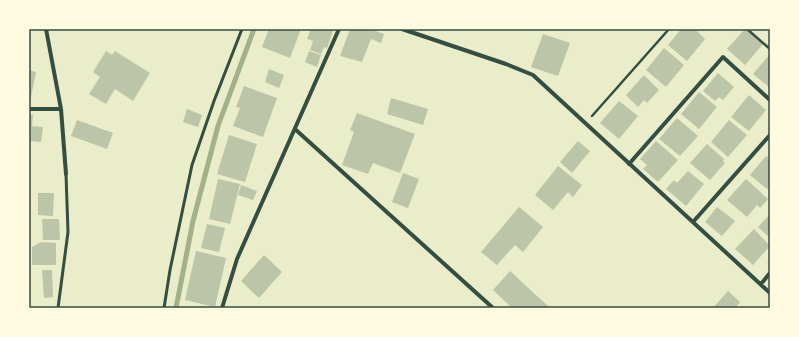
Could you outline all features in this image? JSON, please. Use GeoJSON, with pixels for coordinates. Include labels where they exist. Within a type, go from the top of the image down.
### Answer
{"type":"FeatureCollection","features":[{"type":"Feature","properties":{"kind":"street"},"geometry":{"type":"LineString","coordinates":[[46,29],[61,109],[66,174]]}},
{"type":"Feature","properties":{"kind":"street"},"geometry":{"type":"LineString","coordinates":[[222,308],[238,260],[339,29]]}},
{"type":"Feature","properties":{"kind":"street"},"geometry":{"type":"LineString","coordinates":[[402,29],[506,64],[533,75],[770,293]]}},
{"type":"Feature","properties":{"kind":"street"},"geometry":{"type":"LineString","coordinates":[[629,164],[723,57],[770,100]]}},
{"type":"Feature","properties":{"kind":"street"},"geometry":{"type":"LineString","coordinates":[[29,109],[61,109]]}},
{"type":"Feature","properties":{"kind":"street"},"geometry":{"type":"LineString","coordinates":[[296,130],[493,308]]}},
{"type":"Feature","properties":{"kind":"street"},"geometry":{"type":"LineString","coordinates":[[693,222],[770,135]]}},
{"type":"Feature","properties":{"kind":"street"},"geometry":{"type":"LineString","coordinates":[[761,284],[770,273]]}},
{"type":"Feature","properties":{"kind":"lane"},"geometry":{"type":"LineString","coordinates":[[164,308],[170,270],[192,165],[214,101],[242,29]]}},
{"type":"Feature","properties":{"kind":"lane"},"geometry":{"type":"LineString","coordinates":[[58,308],[68,232],[66,174]]}},
{"type":"Feature","properties":{"kind":"path"},"geometry":{"type":"LineString","coordinates":[[585,124],[669,29]]}},
{"type":"Feature","properties":{"kind":"path"},"geometry":{"type":"LineString","coordinates":[[747,29],[770,49]]}},
{"type":"Feature","properties":{"kind":"building"},"geometry":{"type":"Polygon","coordinates":[[[269,29],[301,29],[290,58],[262,47],[269,29]]]}},
{"type":"Feature","properties":{"kind":"building"},"geometry":{"type":"Polygon","coordinates":[[[311,29],[328,29],[333,31],[327,48],[324,47],[321,54],[310,50],[313,41],[307,39],[311,29]]]}},
{"type":"Feature","properties":{"kind":"building"},"geometry":{"type":"Polygon","coordinates":[[[350,29],[370,29],[384,34],[381,43],[371,39],[362,62],[340,56],[350,29]]]}},
{"type":"Feature","properties":{"kind":"building"},"geometry":{"type":"Polygon","coordinates":[[[681,29],[695,29],[705,39],[687,61],[668,45],[681,29]]]}},
{"type":"Feature","properties":{"kind":"building"},"geometry":{"type":"Polygon","coordinates":[[[745,29],[763,44],[745,65],[727,49],[745,29]]]}},
{"type":"Feature","properties":{"kind":"building"},"geometry":{"type":"Polygon","coordinates":[[[543,34],[570,43],[558,76],[531,67],[543,34]]]}},
{"type":"Feature","properties":{"kind":"building"},"geometry":{"type":"Polygon","coordinates":[[[664,48],[684,65],[666,87],[646,70],[664,48]]]}},
{"type":"Feature","properties":{"kind":"building"},"geometry":{"type":"Polygon","coordinates":[[[106,51],[112,55],[115,51],[150,73],[133,101],[115,89],[106,104],[89,94],[100,77],[93,72],[106,51]]]}},
{"type":"Feature","properties":{"kind":"building"},"geometry":{"type":"Polygon","coordinates":[[[309,51],[321,55],[317,67],[305,62],[309,51]]]}},
{"type":"Feature","properties":{"kind":"building"},"geometry":{"type":"Polygon","coordinates":[[[770,54],[770,86],[769,87],[753,74],[770,54]]]}},
{"type":"Feature","properties":{"kind":"building"},"geometry":{"type":"Polygon","coordinates":[[[269,69],[284,75],[279,88],[265,82],[269,69]]]}},
{"type":"Feature","properties":{"kind":"building"},"geometry":{"type":"Polygon","coordinates":[[[29,70],[36,72],[30,102],[29,101],[29,70]]]}},
{"type":"Feature","properties":{"kind":"building"},"geometry":{"type":"Polygon","coordinates":[[[718,73],[734,87],[723,100],[719,97],[715,101],[703,91],[718,73]]]}},
{"type":"Feature","properties":{"kind":"building"},"geometry":{"type":"Polygon","coordinates":[[[644,75],[659,90],[647,103],[644,100],[638,107],[626,95],[644,75]]]}},
{"type":"Feature","properties":{"kind":"building"},"geometry":{"type":"Polygon","coordinates":[[[244,86],[277,98],[263,137],[233,126],[240,108],[236,107],[244,86]]]}},
{"type":"Feature","properties":{"kind":"building"},"geometry":{"type":"Polygon","coordinates":[[[699,92],[717,107],[699,129],[681,114],[699,92]]]}},
{"type":"Feature","properties":{"kind":"building"},"geometry":{"type":"Polygon","coordinates":[[[749,95],[766,110],[749,131],[731,117],[749,95]]]}},
{"type":"Feature","properties":{"kind":"building"},"geometry":{"type":"Polygon","coordinates":[[[391,98],[428,109],[423,125],[387,114],[391,98]]]}},
{"type":"Feature","properties":{"kind":"building"},"geometry":{"type":"Polygon","coordinates":[[[619,101],[638,116],[619,139],[600,123],[619,101]]]}},
{"type":"Feature","properties":{"kind":"building"},"geometry":{"type":"Polygon","coordinates":[[[187,109],[202,115],[198,127],[183,122],[187,109]]]}},
{"type":"Feature","properties":{"kind":"building"},"geometry":{"type":"Polygon","coordinates":[[[357,113],[415,134],[400,173],[373,163],[368,174],[342,165],[354,132],[350,130],[357,113]]]}},
{"type":"Feature","properties":{"kind":"building"},"geometry":{"type":"Polygon","coordinates":[[[29,115],[33,115],[32,126],[43,127],[41,142],[29,141],[29,115]]]}},
{"type":"Feature","properties":{"kind":"building"},"geometry":{"type":"Polygon","coordinates":[[[677,118],[698,136],[680,156],[659,139],[677,118]]]}},
{"type":"Feature","properties":{"kind":"building"},"geometry":{"type":"Polygon","coordinates":[[[77,120],[113,133],[107,149],[71,136],[77,120]]]}},
{"type":"Feature","properties":{"kind":"building"},"geometry":{"type":"Polygon","coordinates":[[[729,120],[747,135],[728,157],[711,142],[729,120]]]}},
{"type":"Feature","properties":{"kind":"building"},"geometry":{"type":"Polygon","coordinates":[[[229,135],[257,144],[245,182],[217,174],[229,135]]]}},
{"type":"Feature","properties":{"kind":"building"},"geometry":{"type":"Polygon","coordinates":[[[578,141],[590,151],[572,173],[560,162],[578,141]]]}},
{"type":"Feature","properties":{"kind":"building"},"geometry":{"type":"Polygon","coordinates":[[[656,141],[678,160],[658,182],[643,169],[647,165],[640,159],[656,141]]]}},
{"type":"Feature","properties":{"kind":"building"},"geometry":{"type":"Polygon","coordinates":[[[707,144],[724,159],[723,161],[725,163],[710,180],[690,163],[707,144]]]}},
{"type":"Feature","properties":{"kind":"building"},"geometry":{"type":"Polygon","coordinates":[[[766,156],[770,159],[770,186],[767,189],[750,175],[766,156]]]}},
{"type":"Feature","properties":{"kind":"building"},"geometry":{"type":"Polygon","coordinates":[[[558,166],[582,185],[573,197],[568,192],[553,210],[535,195],[558,166]]]}},
{"type":"Feature","properties":{"kind":"building"},"geometry":{"type":"Polygon","coordinates":[[[688,171],[704,184],[686,206],[666,189],[674,180],[677,183],[688,171]]]}},
{"type":"Feature","properties":{"kind":"building"},"geometry":{"type":"Polygon","coordinates":[[[403,173],[419,179],[408,208],[392,202],[403,173]]]}},
{"type":"Feature","properties":{"kind":"building"},"geometry":{"type":"Polygon","coordinates":[[[218,179],[240,184],[230,224],[209,219],[218,179]]]}},
{"type":"Feature","properties":{"kind":"building"},"geometry":{"type":"Polygon","coordinates":[[[746,179],[768,199],[760,208],[757,205],[747,217],[727,200],[746,179]]]}},
{"type":"Feature","properties":{"kind":"building"},"geometry":{"type":"Polygon","coordinates":[[[241,185],[257,191],[253,200],[238,195],[241,185]]]}},
{"type":"Feature","properties":{"kind":"building"},"geometry":{"type":"Polygon","coordinates":[[[38,193],[54,193],[53,216],[38,215],[38,193]]]}},
{"type":"Feature","properties":{"kind":"building"},"geometry":{"type":"Polygon","coordinates":[[[519,207],[543,227],[523,252],[515,245],[497,265],[481,252],[519,207]]]}},
{"type":"Feature","properties":{"kind":"building"},"geometry":{"type":"Polygon","coordinates":[[[717,207],[735,221],[722,236],[705,222],[717,207]]]}},
{"type":"Feature","properties":{"kind":"building"},"geometry":{"type":"Polygon","coordinates":[[[770,214],[770,238],[758,227],[770,214]]]}},
{"type":"Feature","properties":{"kind":"building"},"geometry":{"type":"Polygon","coordinates":[[[42,219],[59,219],[60,240],[43,240],[42,219]]]}},
{"type":"Feature","properties":{"kind":"building"},"geometry":{"type":"Polygon","coordinates":[[[207,224],[225,228],[219,252],[201,248],[207,224]]]}},
{"type":"Feature","properties":{"kind":"building"},"geometry":{"type":"Polygon","coordinates":[[[754,229],[770,246],[753,265],[735,249],[754,229]]]}},
{"type":"Feature","properties":{"kind":"building"},"geometry":{"type":"Polygon","coordinates":[[[41,242],[56,243],[56,265],[32,265],[32,247],[41,242]]]}},
{"type":"Feature","properties":{"kind":"building"},"geometry":{"type":"Polygon","coordinates":[[[196,251],[226,258],[215,307],[185,300],[196,251]]]}},
{"type":"Feature","properties":{"kind":"building"},"geometry":{"type":"Polygon","coordinates":[[[264,255],[282,272],[259,298],[241,281],[264,255]]]}},
{"type":"Feature","properties":{"kind":"building"},"geometry":{"type":"Polygon","coordinates":[[[42,270],[52,270],[53,297],[44,298],[42,270]]]}},
{"type":"Feature","properties":{"kind":"building"},"geometry":{"type":"Polygon","coordinates":[[[510,271],[550,308],[512,308],[493,290],[510,271]]]}},
{"type":"Feature","properties":{"kind":"building"},"geometry":{"type":"Polygon","coordinates":[[[728,291],[740,302],[735,308],[713,308],[728,291]]]}},
{"type":"Feature","properties":{"kind":"waterway"},"geometry":{"type":"LineString","coordinates":[[176,308],[193,221],[218,126],[254,29]]}}]}
